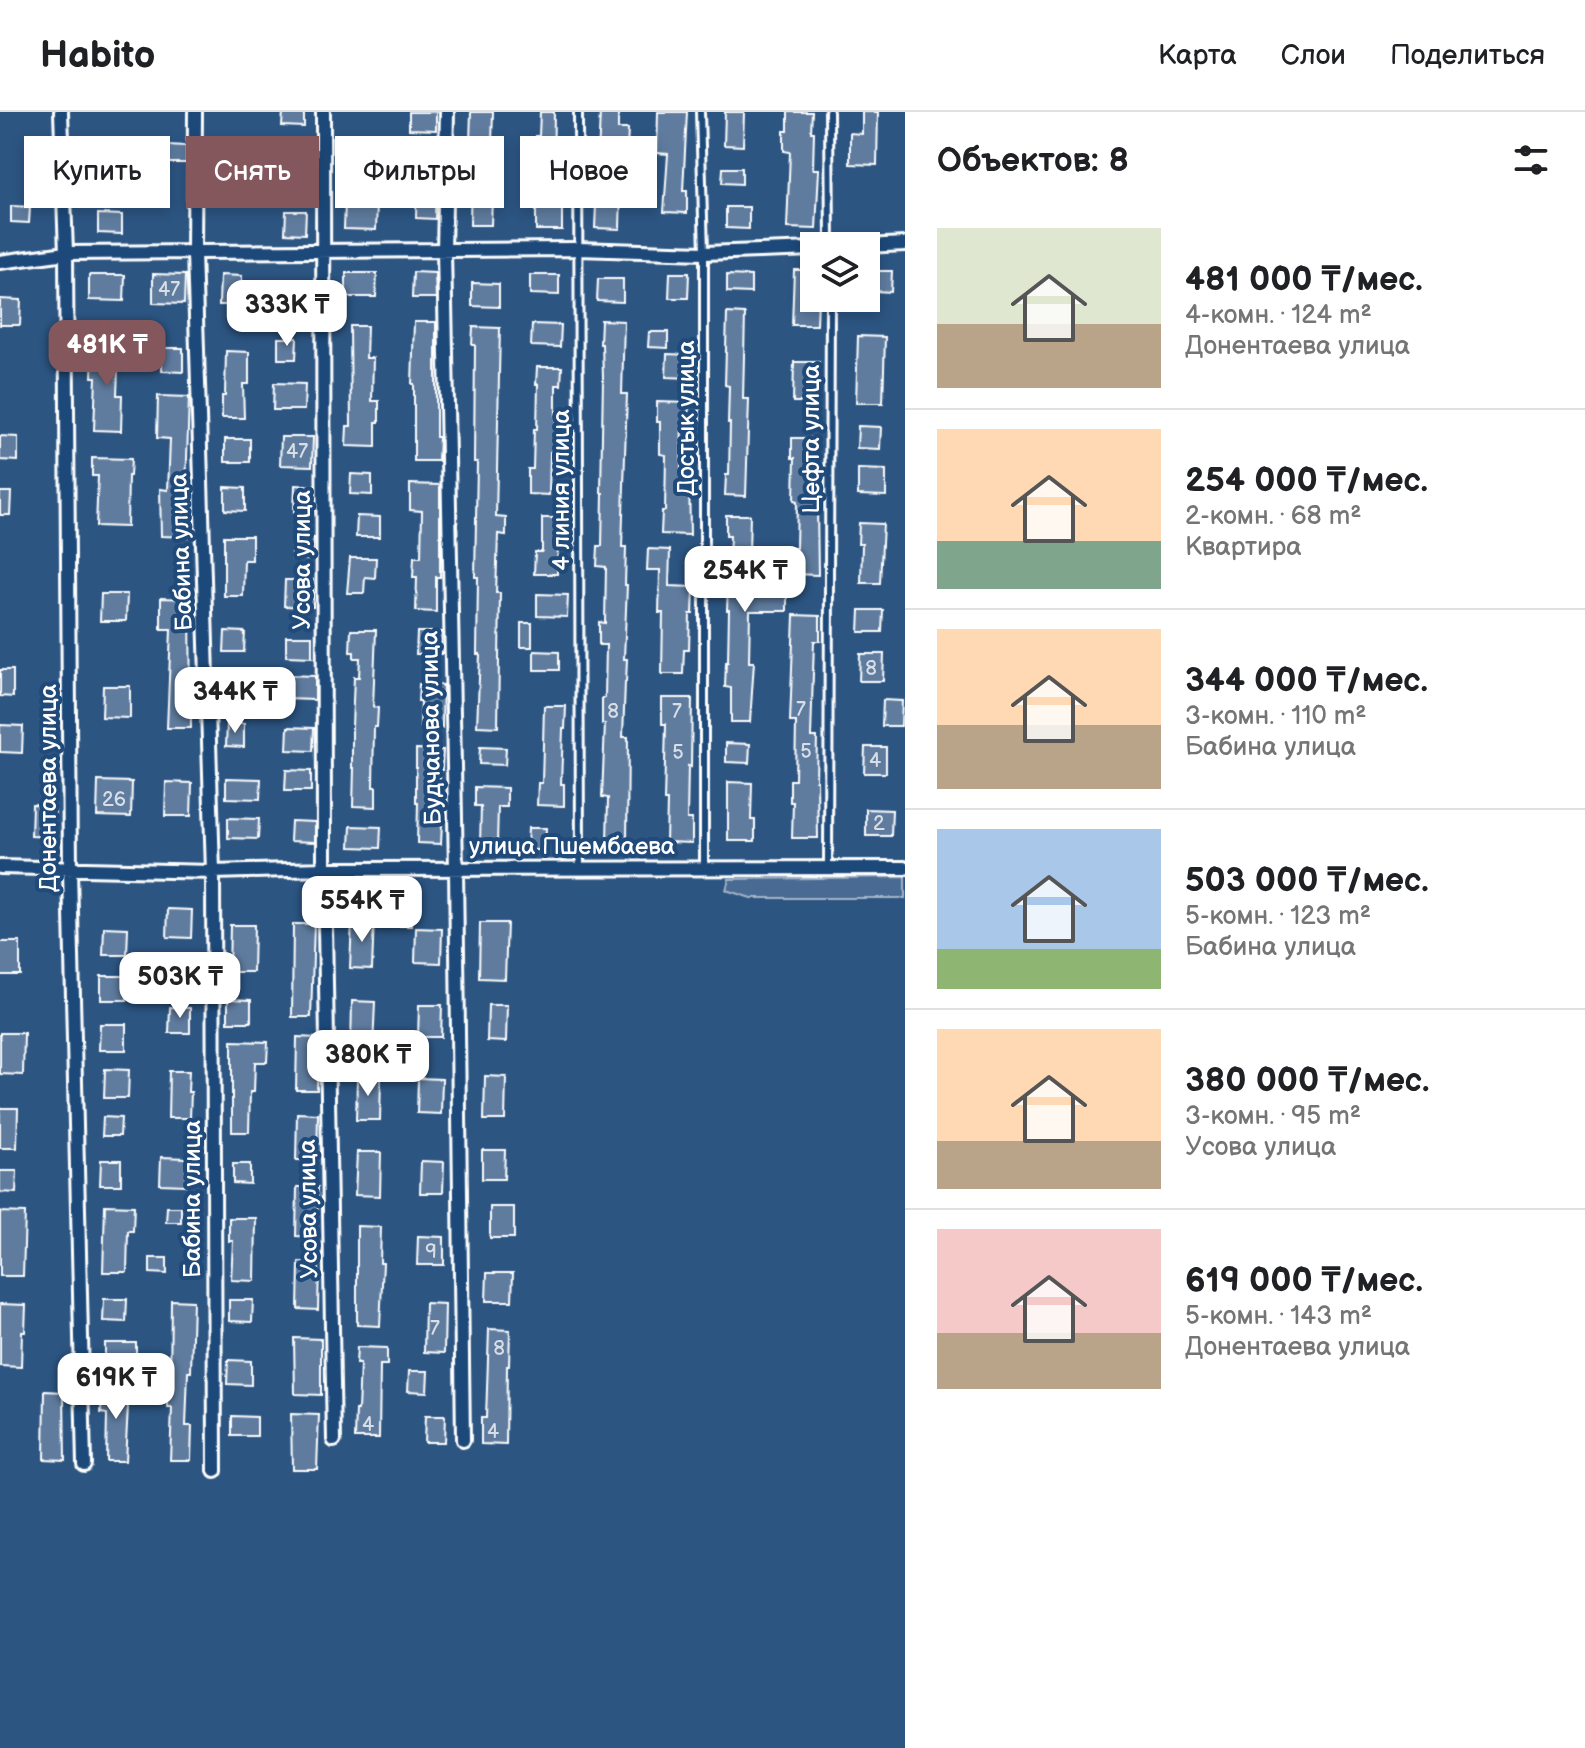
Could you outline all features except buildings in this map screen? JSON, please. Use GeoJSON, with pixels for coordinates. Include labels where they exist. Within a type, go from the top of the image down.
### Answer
{"type":"FeatureCollection","features":[{"type":"Feature","properties":{"kind":"street","name":"Донентаева улица"},"geometry":{"type":"LineString","coordinates":[[61,112],[66,253],[70,870],[84,1464]]}},
{"type":"Feature","properties":{"kind":"street","name":"Бабина улица"},"geometry":{"type":"LineString","coordinates":[[195,112],[194,252],[213,872],[215,1471]]}},
{"type":"Feature","properties":{"kind":"street","name":"Усова улица"},"geometry":{"type":"LineString","coordinates":[[323,112],[324,869],[334,1440]]}},
{"type":"Feature","properties":{"kind":"street","name":"Будчанова улица"},"geometry":{"type":"LineString","coordinates":[[447,112],[444,250],[463,1440]]}},
{"type":"Feature","properties":{"kind":"street"},"geometry":{"type":"LineString","coordinates":[[880,245],[905,244]]}},
{"type":"Feature","properties":{"kind":"street"},"geometry":{"type":"LineString","coordinates":[[0,262],[66,253],[578,249],[704,253],[800,250]]}},
{"type":"Feature","properties":{"kind":"street","name":"улица Пшембаева"},"geometry":{"type":"LineString","coordinates":[[0,867],[213,872],[905,868]]}},
{"type":"Feature","properties":{"kind":"lane","name":"4 линия улица"},"geometry":{"type":"LineString","coordinates":[[578,112],[580,868]]}},
{"type":"Feature","properties":{"kind":"lane","name":"Достык улица"},"geometry":{"type":"LineString","coordinates":[[700,112],[704,253],[704,868]]}},
{"type":"Feature","properties":{"kind":"lane"},"geometry":{"type":"LineString","coordinates":[[829,112],[830,232]]}},
{"type":"Feature","properties":{"kind":"lane","name":"Цефта улица"},"geometry":{"type":"LineString","coordinates":[[828,868],[830,312]]}},
{"type":"Feature","properties":{"kind":"shaded area"},"geometry":{"type":"Polygon","coordinates":[[[905,877],[905,898],[751,898],[726,890],[729,879],[905,877]]]}}]}
